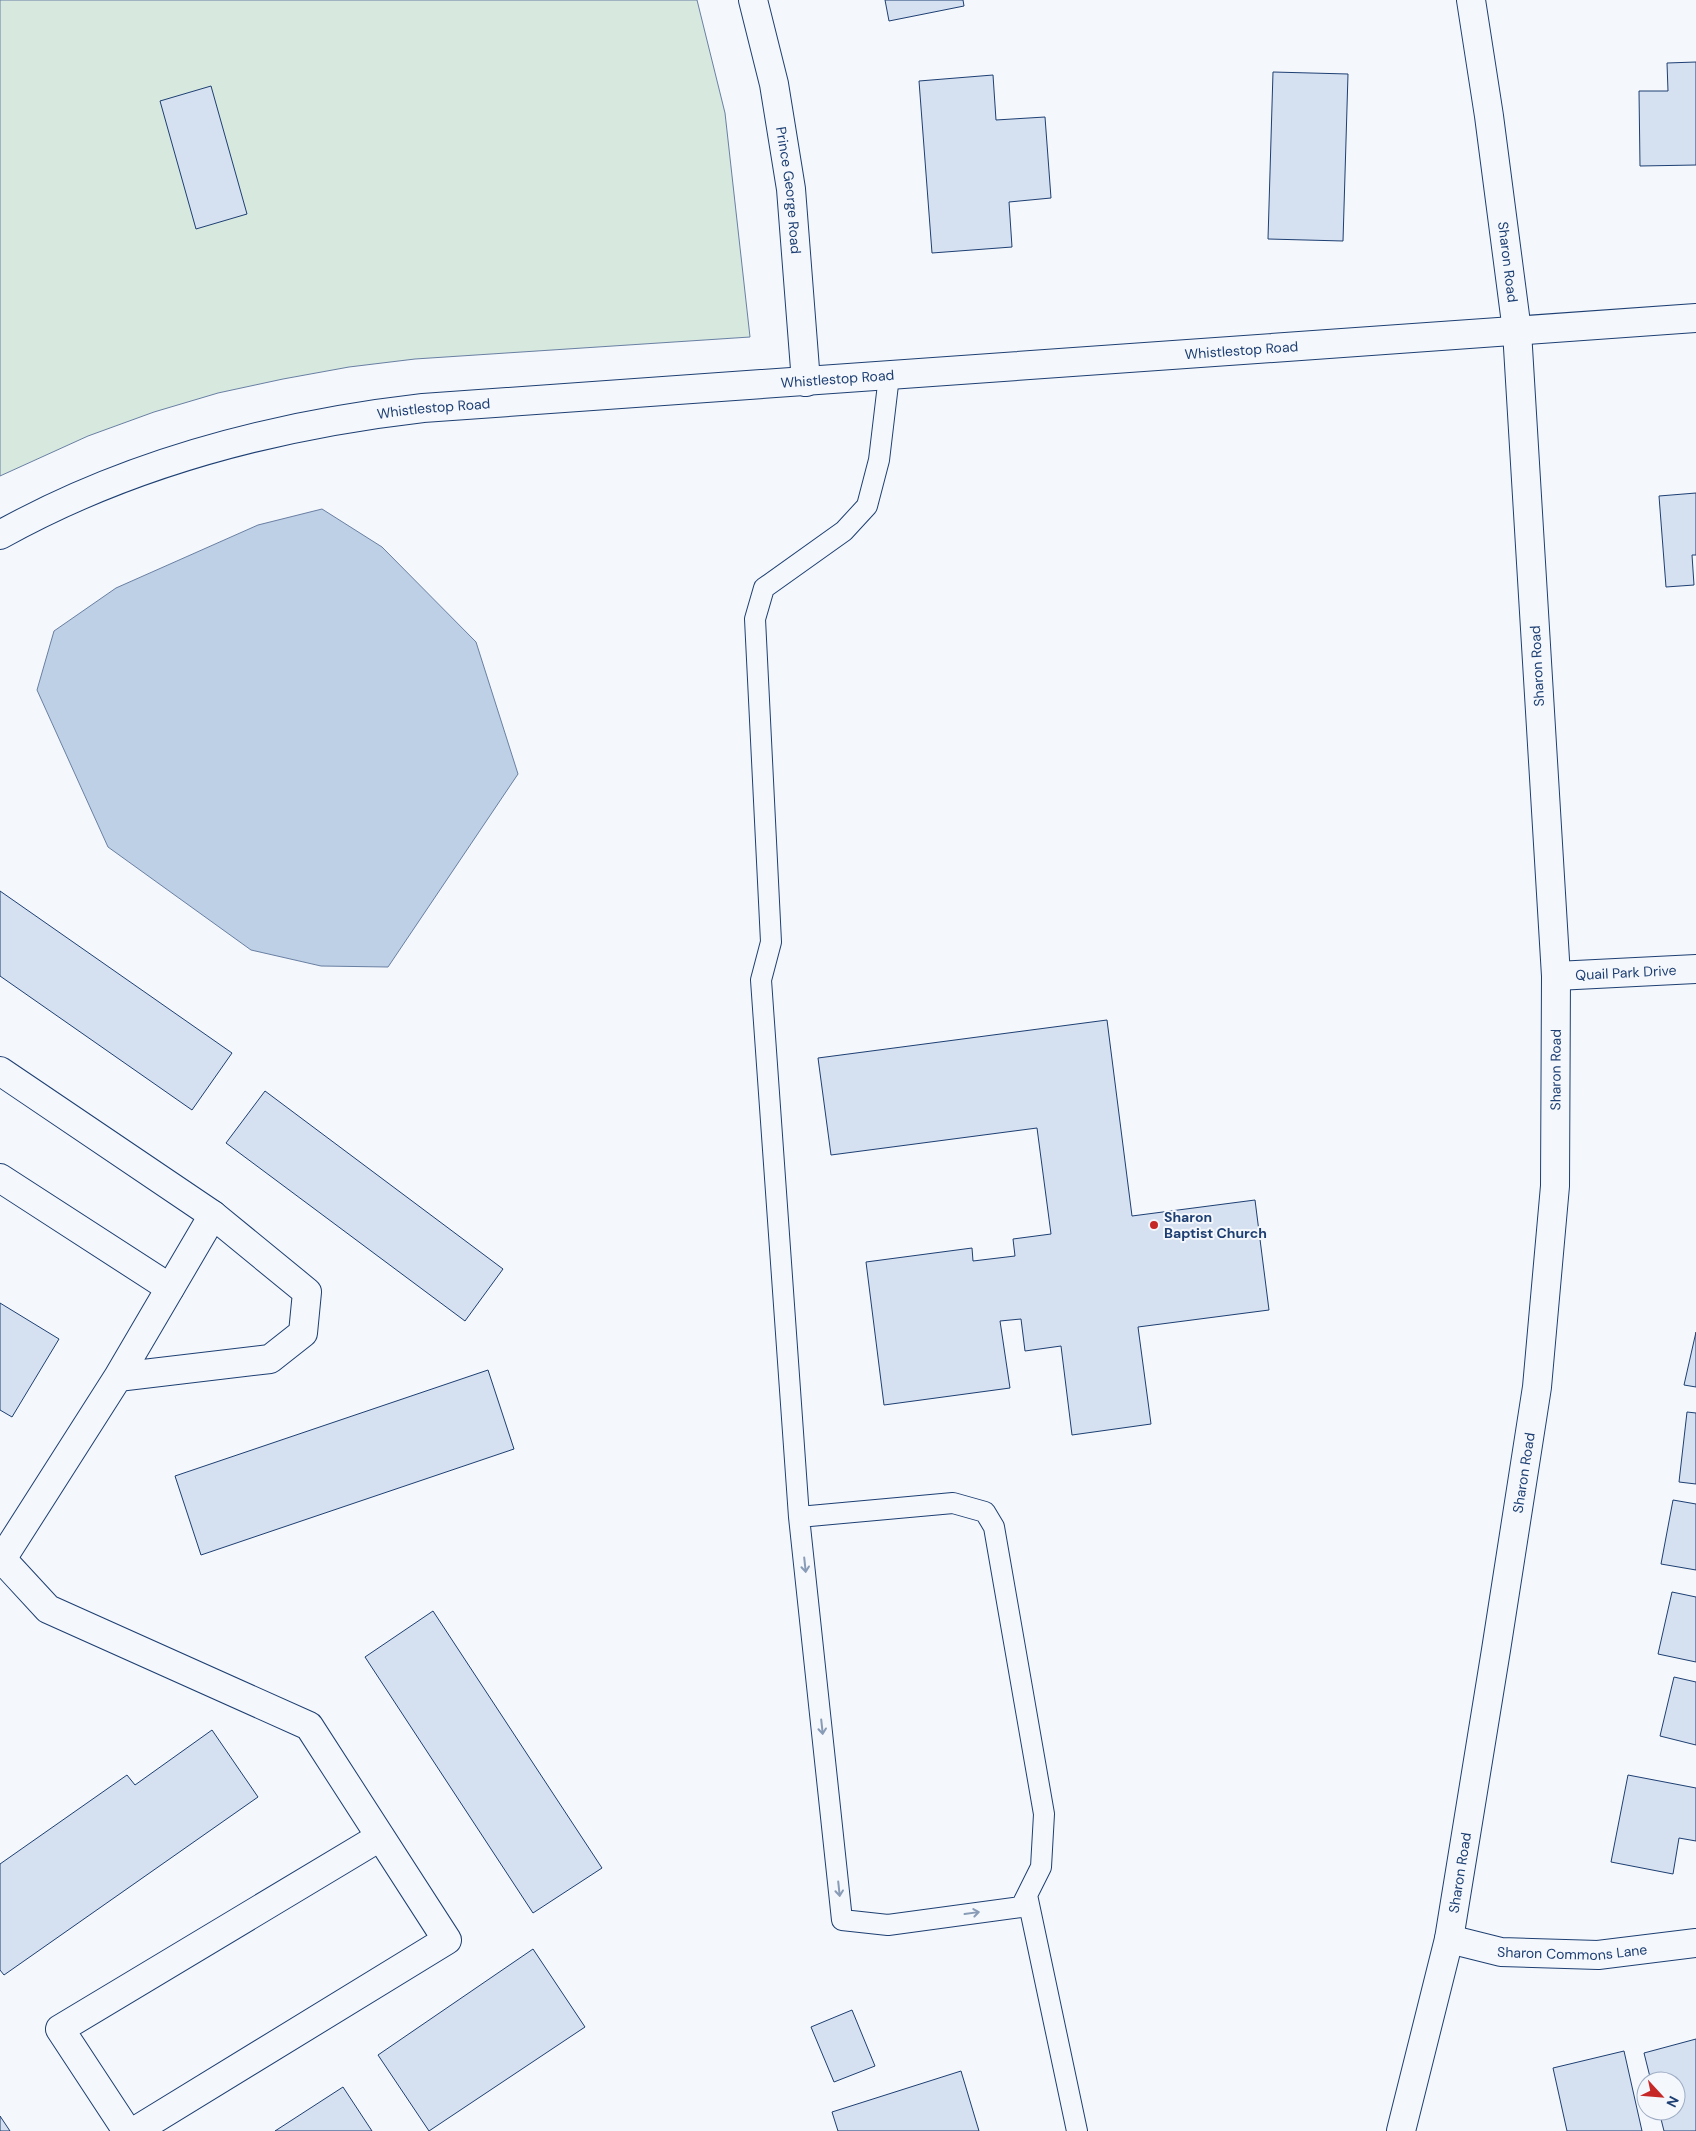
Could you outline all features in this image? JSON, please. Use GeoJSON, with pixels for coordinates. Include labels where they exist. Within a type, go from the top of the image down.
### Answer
{"type":"FeatureCollection","features":[{"type":"Feature","properties":{"kind":"street","name":"Prince George Road"},"geometry":{"type":"LineString","coordinates":[[753,0],[774,84],[791,189],[806,382]]}},
{"type":"Feature","properties":{"kind":"street","name":"Sharon Road"},"geometry":{"type":"LineString","coordinates":[[1401,2131],[1449,1939],[1537,1387],[1555,1186],[1556,976],[1518,330],[1471,0]]}},
{"type":"Feature","properties":{"kind":"street","name":"Whistlestop Road"},"geometry":{"type":"LineString","coordinates":[[0,535],[34,516],[118,479],[190,454],[296,427],[373,414],[423,408],[1696,318]]}},
{"type":"Feature","properties":{"kind":"street","name":"Quail Park Drive"},"geometry":{"type":"LineString","coordinates":[[1556,976],[1696,969]]}},
{"type":"Feature","properties":{"kind":"street"},"geometry":{"type":"LineString","coordinates":[[0,1071],[214,1215],[307,1292],[303,1333],[270,1359],[118,1377]]}},
{"type":"Feature","properties":{"kind":"street"},"geometry":{"type":"LineString","coordinates":[[0,1178],[170,1288]]}},
{"type":"Feature","properties":{"kind":"street"},"geometry":{"type":"LineString","coordinates":[[134,2131],[447,1940],[309,1726],[48,1609],[1,1558],[118,1377],[214,1215]]}},
{"type":"Feature","properties":{"kind":"street"},"geometry":{"type":"LineString","coordinates":[[127,2131],[60,2029],[380,1837]]}},
{"type":"Feature","properties":{"kind":"street","name":"Sharon Commons Lane"},"geometry":{"type":"LineString","coordinates":[[1449,1939],[1501,1952],[1598,1955],[1696,1943]]}},
{"type":"Feature","properties":{"kind":"lane"},"geometry":{"type":"LineString","coordinates":[[799,1517],[953,1503],[985,1512],[994,1527],[1044,1814],[1041,1867],[1021,1906],[888,1925],[842,1920],[799,1517],[761,980],[771,942],[754,619],[764,588],[844,531],[867,506],[879,460],[889,376]]}},
{"type":"Feature","properties":{"kind":"lane"},"geometry":{"type":"LineString","coordinates":[[1027,1895],[1077,2131]]}},
{"type":"Feature","properties":{"kind":"shaded area"},"geometry":{"type":"Polygon","coordinates":[[[0,0],[697,0],[725,113],[750,337],[415,359],[349,367],[283,379],[218,393],[154,412],[88,436],[0,476],[0,0]]]}},
{"type":"Feature","properties":{"kind":"water"},"geometry":{"type":"Polygon","coordinates":[[[322,509],[382,547],[476,642],[518,774],[388,967],[321,966],[251,950],[108,847],[37,690],[54,631],[116,588],[258,525],[322,509]]]}},
{"type":"Feature","properties":{"kind":"building"},"geometry":{"type":"Polygon","coordinates":[[[885,0],[963,0],[964,6],[889,21],[885,0]]]}},
{"type":"Feature","properties":{"kind":"building"},"geometry":{"type":"Polygon","coordinates":[[[1696,62],[1696,165],[1640,166],[1639,91],[1668,91],[1667,63],[1696,62]]]}},
{"type":"Feature","properties":{"kind":"building"},"geometry":{"type":"Polygon","coordinates":[[[1273,72],[1348,74],[1343,241],[1268,239],[1273,72]]]}},
{"type":"Feature","properties":{"kind":"building"},"geometry":{"type":"Polygon","coordinates":[[[993,75],[996,120],[1045,117],[1051,198],[1009,202],[1012,247],[932,253],[919,81],[993,75]]]}},
{"type":"Feature","properties":{"kind":"building"},"geometry":{"type":"Polygon","coordinates":[[[211,86],[247,214],[196,229],[160,101],[211,86]]]}},
{"type":"Feature","properties":{"kind":"building"},"geometry":{"type":"Polygon","coordinates":[[[1696,493],[1696,555],[1692,555],[1694,585],[1666,587],[1659,496],[1696,493]]]}},
{"type":"Feature","properties":{"kind":"building"},"geometry":{"type":"Polygon","coordinates":[[[0,891],[232,1053],[192,1110],[0,976],[0,891]]]}},
{"type":"Feature","properties":{"kind":"building","name":"Sharon Baptist Church"},"geometry":{"type":"Polygon","coordinates":[[[1107,1020],[1132,1216],[1255,1200],[1269,1310],[1138,1327],[1151,1424],[1072,1435],[1061,1346],[1025,1351],[1021,1319],[1000,1321],[1010,1388],[884,1405],[866,1262],[972,1248],[973,1261],[1015,1256],[1013,1239],[1051,1234],[1037,1128],[831,1155],[818,1058],[1107,1020]]]}},
{"type":"Feature","properties":{"kind":"building"},"geometry":{"type":"Polygon","coordinates":[[[265,1091],[503,1269],[465,1321],[226,1143],[265,1091]]]}},
{"type":"Feature","properties":{"kind":"building"},"geometry":{"type":"Polygon","coordinates":[[[0,1303],[59,1339],[12,1417],[0,1410],[0,1303]]]}},
{"type":"Feature","properties":{"kind":"building"},"geometry":{"type":"Polygon","coordinates":[[[1696,1332],[1696,1387],[1684,1385],[1696,1332]]]}},
{"type":"Feature","properties":{"kind":"building"},"geometry":{"type":"Polygon","coordinates":[[[488,1370],[514,1449],[201,1555],[175,1476],[488,1370]]]}},
{"type":"Feature","properties":{"kind":"building"},"geometry":{"type":"Polygon","coordinates":[[[1687,1412],[1696,1413],[1696,1484],[1679,1482],[1687,1412]]]}},
{"type":"Feature","properties":{"kind":"building"},"geometry":{"type":"Polygon","coordinates":[[[1673,1500],[1696,1504],[1696,1570],[1661,1564],[1673,1500]]]}},
{"type":"Feature","properties":{"kind":"building"},"geometry":{"type":"Polygon","coordinates":[[[1672,1592],[1696,1597],[1696,1662],[1658,1654],[1672,1592]]]}},
{"type":"Feature","properties":{"kind":"building"},"geometry":{"type":"Polygon","coordinates":[[[433,1611],[602,1868],[533,1913],[365,1657],[433,1611]]]}},
{"type":"Feature","properties":{"kind":"building"},"geometry":{"type":"Polygon","coordinates":[[[1674,1677],[1696,1682],[1696,1745],[1660,1736],[1674,1677]]]}},
{"type":"Feature","properties":{"kind":"building"},"geometry":{"type":"Polygon","coordinates":[[[212,1730],[258,1797],[4,1975],[0,1970],[0,1864],[127,1775],[135,1785],[212,1730]]]}},
{"type":"Feature","properties":{"kind":"building"},"geometry":{"type":"Polygon","coordinates":[[[1628,1775],[1696,1788],[1696,1841],[1679,1838],[1673,1874],[1611,1862],[1628,1775]]]}},
{"type":"Feature","properties":{"kind":"building"},"geometry":{"type":"Polygon","coordinates":[[[533,1949],[585,2027],[429,2131],[378,2055],[533,1949]]]}},
{"type":"Feature","properties":{"kind":"building"},"geometry":{"type":"Polygon","coordinates":[[[852,2010],[875,2066],[834,2082],[811,2027],[852,2010]]]}},
{"type":"Feature","properties":{"kind":"building"},"geometry":{"type":"Polygon","coordinates":[[[1696,2039],[1696,2131],[1664,2131],[1662,2121],[1686,2121],[1686,2071],[1648,2071],[1644,2053],[1696,2039]]]}},
{"type":"Feature","properties":{"kind":"building"},"geometry":{"type":"Polygon","coordinates":[[[1624,2051],[1636,2104],[1636,2121],[1640,2121],[1642,2131],[1567,2131],[1553,2068],[1624,2051]]]}},
{"type":"Feature","properties":{"kind":"building"},"geometry":{"type":"Polygon","coordinates":[[[961,2071],[979,2131],[838,2131],[832,2112],[961,2071]]]}},
{"type":"Feature","properties":{"kind":"building"},"geometry":{"type":"Polygon","coordinates":[[[343,2087],[372,2131],[275,2131],[343,2087]]]}},
{"type":"Feature","properties":{"kind":"building"},"geometry":{"type":"Polygon","coordinates":[[[0,2116],[10,2131],[0,2131],[0,2116]]]}},
{"type":"Feature","properties":{"kind":"place","name":"Sharon Baptist Church"},"geometry":{"type":"Point","coordinates":[1154,1225]}}]}
